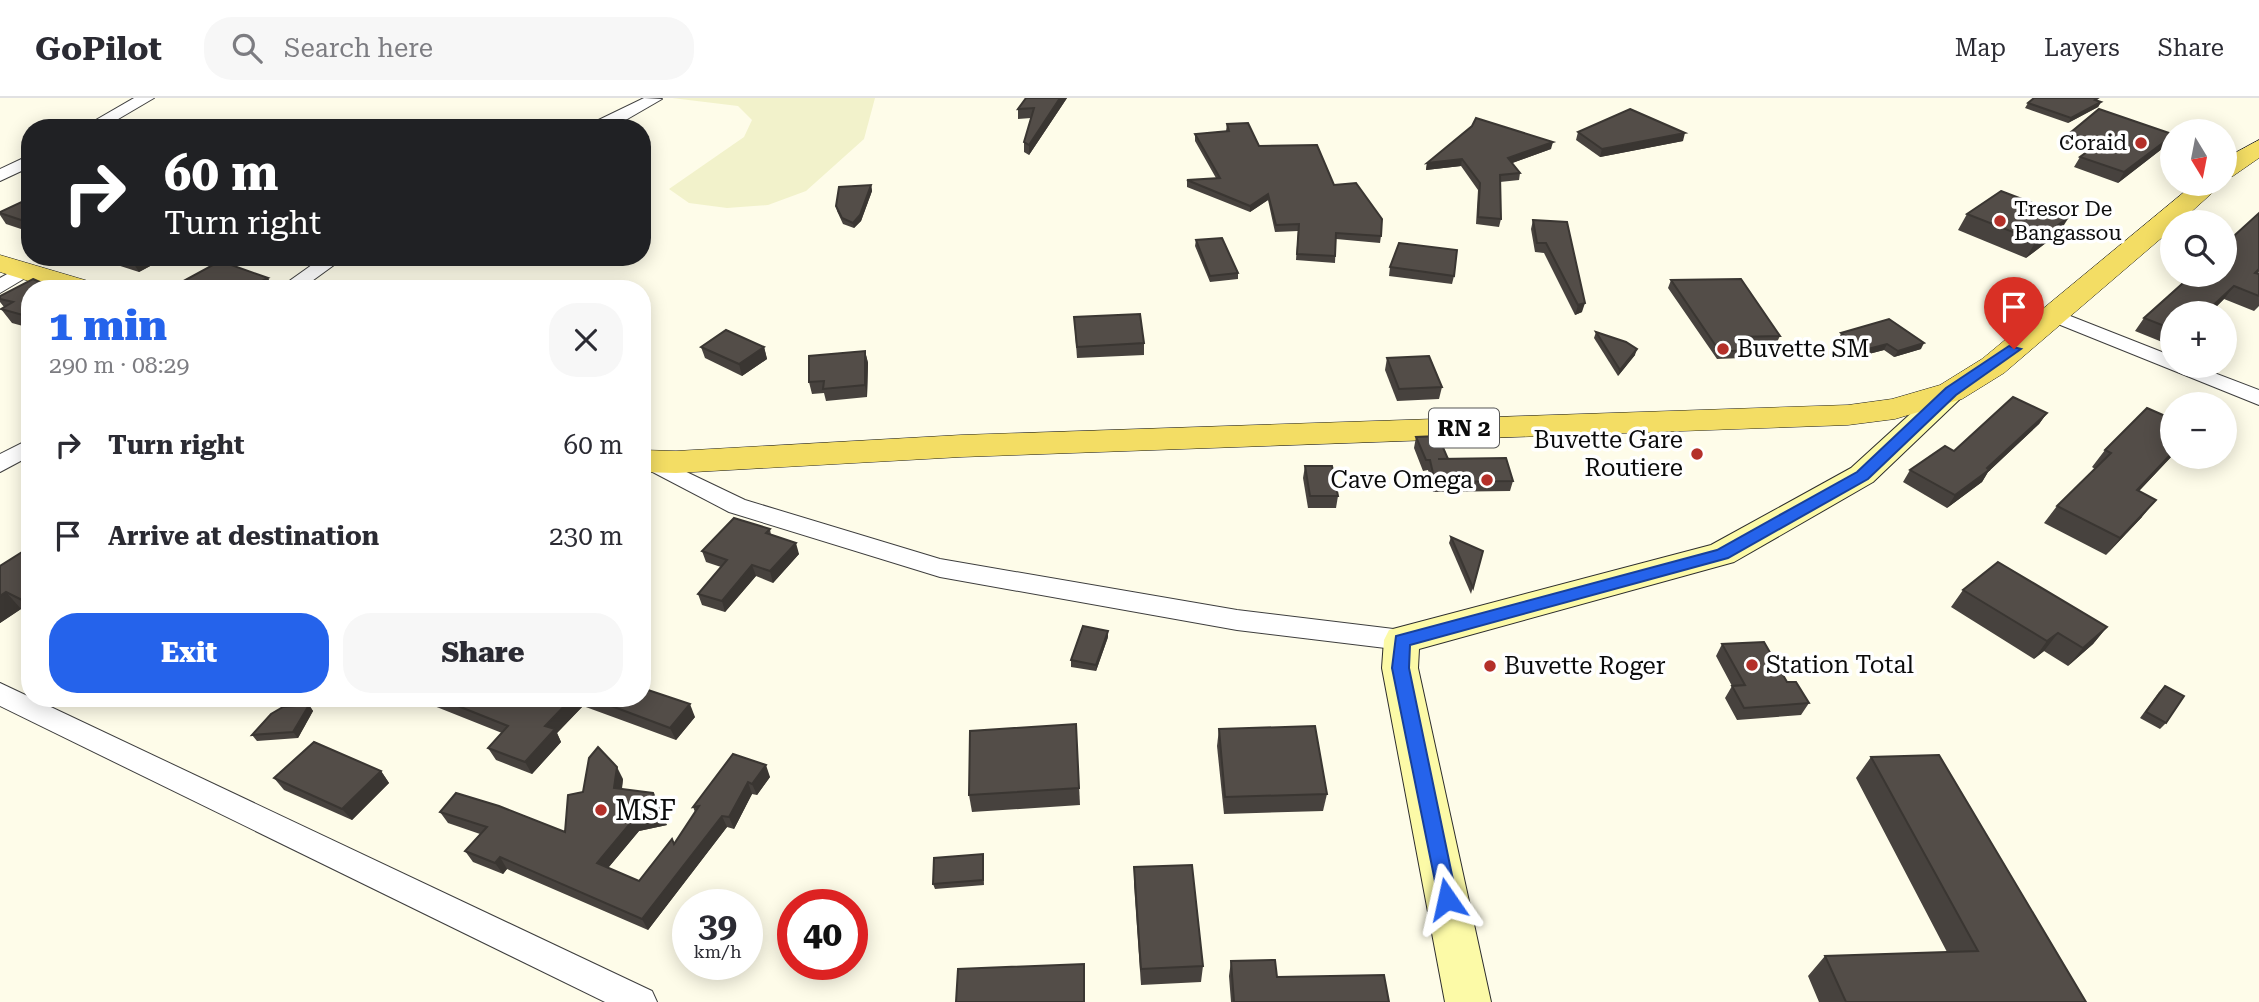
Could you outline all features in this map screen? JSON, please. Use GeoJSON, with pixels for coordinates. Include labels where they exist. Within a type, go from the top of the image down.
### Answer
{"type":"FeatureCollection","features":[{"type":"Feature","properties":{"kind":"main road"},"geometry":{"type":"LineString","coordinates":[[2237,162],[2259,147]]}},
{"type":"Feature","properties":{"kind":"main road","name":"RN 2"},"geometry":{"type":"LineString","coordinates":[[651,462],[961,446],[1848,415],[1895,409],[1951,391],[1993,366],[2195,196]]}},
{"type":"Feature","properties":{"kind":"main road"},"geometry":{"type":"LineString","coordinates":[[12,266],[56,280]]}},
{"type":"Feature","properties":{"kind":"street"},"geometry":{"type":"LineString","coordinates":[[107,119],[146,98]]}},
{"type":"Feature","properties":{"kind":"street"},"geometry":{"type":"LineString","coordinates":[[617,119],[654,99]]}},
{"type":"Feature","properties":{"kind":"street"},"geometry":{"type":"LineString","coordinates":[[0,176],[21,165]]}},
{"type":"Feature","properties":{"kind":"street"},"geometry":{"type":"LineString","coordinates":[[0,287],[12,266]]}},
{"type":"Feature","properties":{"kind":"street"},"geometry":{"type":"LineString","coordinates":[[302,280],[322,266]]}},
{"type":"Feature","properties":{"kind":"street"},"geometry":{"type":"LineString","coordinates":[[2055,316],[2160,358]]}},
{"type":"Feature","properties":{"kind":"street"},"geometry":{"type":"LineString","coordinates":[[2208,378],[2259,398]]}},
{"type":"Feature","properties":{"kind":"street"},"geometry":{"type":"LineString","coordinates":[[651,464],[737,506],[940,568],[1237,620],[1402,640],[1722,554],[1862,475],[1951,391]]}},
{"type":"Feature","properties":{"kind":"street"},"geometry":{"type":"LineString","coordinates":[[0,464],[21,451]]}},
{"type":"Feature","properties":{"kind":"street"},"geometry":{"type":"LineString","coordinates":[[1402,640],[1400,668],[1468,1002]]}},
{"type":"Feature","properties":{"kind":"street"},"geometry":{"type":"LineString","coordinates":[[0,694],[21,704]]}},
{"type":"Feature","properties":{"kind":"street"},"geometry":{"type":"LineString","coordinates":[[27,707],[640,1002]]}},
{"type":"Feature","properties":{"kind":"green space"},"geometry":{"type":"Polygon","coordinates":[[[672,98],[875,98],[864,139],[806,191],[768,205],[727,208],[689,203],[669,189],[744,137],[752,120],[738,106],[672,98]]]}},
{"type":"Feature","properties":{"kind":"building"},"geometry":{"type":"Polygon","coordinates":[[[1026,98],[1060,98],[1029,145],[1024,142],[1034,108],[1018,109],[1026,98]]]}},
{"type":"Feature","properties":{"kind":"building"},"geometry":{"type":"Polygon","coordinates":[[[2034,98],[2098,98],[2095,100],[2101,102],[2071,118],[2028,103],[2034,98]]]}},
{"type":"Feature","properties":{"kind":"building"},"geometry":{"type":"Polygon","coordinates":[[[1630,109],[1685,133],[1602,149],[1578,132],[1630,109]]]}},
{"type":"Feature","properties":{"kind":"building"},"geometry":{"type":"Polygon","coordinates":[[[2099,109],[2160,130],[2160,145],[2124,172],[2080,157],[2099,143],[2070,133],[2099,109]]]}},
{"type":"Feature","properties":{"kind":"building"},"geometry":{"type":"Polygon","coordinates":[[[1476,118],[1553,142],[1508,158],[1520,173],[1500,175],[1501,219],[1478,217],[1480,183],[1462,159],[1427,163],[1472,126],[1476,118]]]}},
{"type":"Feature","properties":{"kind":"building"},"geometry":{"type":"Polygon","coordinates":[[[1248,123],[1259,146],[1317,145],[1334,185],[1356,183],[1382,219],[1381,236],[1336,233],[1335,256],[1297,254],[1299,224],[1276,225],[1268,194],[1250,206],[1187,180],[1220,178],[1195,134],[1229,131],[1227,124],[1248,123]]]}},
{"type":"Feature","properties":{"kind":"building"},"geometry":{"type":"Polygon","coordinates":[[[871,185],[860,215],[853,223],[842,218],[836,206],[839,187],[871,185]]]}},
{"type":"Feature","properties":{"kind":"building"},"geometry":{"type":"Polygon","coordinates":[[[2001,191],[2069,217],[2036,241],[1967,214],[2001,191]]]}},
{"type":"Feature","properties":{"kind":"building"},"geometry":{"type":"Polygon","coordinates":[[[21,202],[21,220],[0,212],[21,202]]]}},
{"type":"Feature","properties":{"kind":"building"},"geometry":{"type":"Polygon","coordinates":[[[2259,213],[2259,269],[2255,273],[2259,274],[2259,296],[2236,287],[2237,233],[2259,213]]]}},
{"type":"Feature","properties":{"kind":"building"},"geometry":{"type":"Polygon","coordinates":[[[1533,220],[1567,222],[1585,303],[1578,305],[1546,243],[1537,243],[1533,220]]]}},
{"type":"Feature","properties":{"kind":"building"},"geometry":{"type":"Polygon","coordinates":[[[1222,238],[1238,273],[1210,276],[1196,240],[1222,238]]]}},
{"type":"Feature","properties":{"kind":"building"},"geometry":{"type":"Polygon","coordinates":[[[1399,243],[1457,250],[1454,276],[1390,267],[1399,243]]]}},
{"type":"Feature","properties":{"kind":"building"},"geometry":{"type":"Polygon","coordinates":[[[211,266],[234,266],[268,278],[264,280],[185,280],[211,266]]]}},
{"type":"Feature","properties":{"kind":"building"},"geometry":{"type":"Polygon","coordinates":[[[1741,279],[1780,336],[1736,337],[1745,350],[1720,352],[1671,280],[1741,279]]]}},
{"type":"Feature","properties":{"kind":"building"},"geometry":{"type":"Polygon","coordinates":[[[21,285],[21,315],[1,309],[13,302],[0,299],[0,296],[21,285]]]}},
{"type":"Feature","properties":{"kind":"building"},"geometry":{"type":"Polygon","coordinates":[[[2179,287],[2233,287],[2218,301],[2163,301],[2179,287]]]}},
{"type":"Feature","properties":{"kind":"building"},"geometry":{"type":"Polygon","coordinates":[[[2160,304],[2160,324],[2144,318],[2160,304]]]}},
{"type":"Feature","properties":{"kind":"building"},"geometry":{"type":"Polygon","coordinates":[[[1140,314],[1144,343],[1077,347],[1074,317],[1140,314]]]}},
{"type":"Feature","properties":{"kind":"building"},"geometry":{"type":"Polygon","coordinates":[[[1889,319],[1924,343],[1898,351],[1887,344],[1864,350],[1841,333],[1889,319]]]}},
{"type":"Feature","properties":{"kind":"building"},"geometry":{"type":"Polygon","coordinates":[[[726,330],[764,347],[739,364],[701,347],[726,330]]]}},
{"type":"Feature","properties":{"kind":"building"},"geometry":{"type":"Polygon","coordinates":[[[1596,332],[1626,342],[1637,349],[1620,370],[1596,332]]]}},
{"type":"Feature","properties":{"kind":"building"},"geometry":{"type":"Polygon","coordinates":[[[865,351],[865,385],[823,389],[824,381],[809,382],[809,356],[865,351]]]}},
{"type":"Feature","properties":{"kind":"building"},"geometry":{"type":"Polygon","coordinates":[[[1429,356],[1442,387],[1399,389],[1387,358],[1429,356]]]}},
{"type":"Feature","properties":{"kind":"building"},"geometry":{"type":"Polygon","coordinates":[[[2013,397],[2047,413],[1987,468],[1989,470],[1955,495],[1910,470],[1945,446],[1954,451],[2013,397]]]}},
{"type":"Feature","properties":{"kind":"building"},"geometry":{"type":"Polygon","coordinates":[[[2147,408],[2160,414],[2160,466],[2137,490],[2156,500],[2120,538],[2057,506],[2111,453],[2105,450],[2147,408]]]}},
{"type":"Feature","properties":{"kind":"building"},"geometry":{"type":"Polygon","coordinates":[[[1438,436],[1448,459],[1506,458],[1513,481],[1435,482],[1430,460],[1426,460],[1416,437],[1438,436]]]}},
{"type":"Feature","properties":{"kind":"building"},"geometry":{"type":"Polygon","coordinates":[[[1305,466],[1332,466],[1338,496],[1310,496],[1305,466]]]}},
{"type":"Feature","properties":{"kind":"building"},"geometry":{"type":"Polygon","coordinates":[[[734,518],[770,529],[766,533],[796,543],[770,571],[752,565],[722,601],[698,594],[727,560],[702,551],[734,518]]]}},
{"type":"Feature","properties":{"kind":"building"},"geometry":{"type":"Polygon","coordinates":[[[1451,537],[1483,551],[1473,588],[1451,537]]]}},
{"type":"Feature","properties":{"kind":"building"},"geometry":{"type":"Polygon","coordinates":[[[21,553],[21,600],[6,592],[0,596],[0,566],[21,553]]]}},
{"type":"Feature","properties":{"kind":"building"},"geometry":{"type":"Polygon","coordinates":[[[1998,562],[2107,627],[2083,648],[2058,633],[2047,641],[1963,590],[1998,562]]]}},
{"type":"Feature","properties":{"kind":"building"},"geometry":{"type":"Polygon","coordinates":[[[1083,626],[1108,631],[1096,665],[1071,660],[1083,626]]]}},
{"type":"Feature","properties":{"kind":"building"},"geometry":{"type":"Polygon","coordinates":[[[1764,642],[1787,682],[1796,682],[1809,703],[1744,708],[1732,686],[1745,685],[1722,644],[1764,642]]]}},
{"type":"Feature","properties":{"kind":"building"},"geometry":{"type":"Polygon","coordinates":[[[2165,686],[2184,696],[2166,723],[2146,712],[2165,686]]]}},
{"type":"Feature","properties":{"kind":"building"},"geometry":{"type":"Polygon","coordinates":[[[651,691],[690,704],[670,728],[614,707],[651,707],[651,691]]]}},
{"type":"Feature","properties":{"kind":"building"},"geometry":{"type":"Polygon","coordinates":[[[283,707],[308,707],[293,732],[252,735],[271,714],[283,707]]]}},
{"type":"Feature","properties":{"kind":"building"},"geometry":{"type":"Polygon","coordinates":[[[460,707],[563,707],[545,726],[555,729],[525,762],[488,748],[508,726],[460,707]]]}},
{"type":"Feature","properties":{"kind":"building"},"geometry":{"type":"Polygon","coordinates":[[[1076,724],[1079,788],[969,795],[970,731],[1076,724]]]}},
{"type":"Feature","properties":{"kind":"building"},"geometry":{"type":"Polygon","coordinates":[[[1315,726],[1327,794],[1225,797],[1219,729],[1315,726]]]}},
{"type":"Feature","properties":{"kind":"building"},"geometry":{"type":"Polygon","coordinates":[[[314,742],[381,771],[342,809],[274,778],[314,742]]]}},
{"type":"Feature","properties":{"kind":"building"},"geometry":{"type":"Polygon","coordinates":[[[598,747],[617,767],[614,788],[653,793],[661,814],[633,820],[597,863],[639,881],[672,839],[674,844],[699,806],[693,807],[733,754],[766,765],[752,784],[748,782],[729,817],[722,816],[642,919],[500,857],[495,863],[465,851],[487,827],[440,812],[456,793],[499,806],[565,832],[568,795],[583,792],[589,758],[598,747]]]}},
{"type":"Feature","properties":{"kind":"building"},"geometry":{"type":"Polygon","coordinates":[[[1939,755],[2086,1002],[1846,1002],[1825,956],[1978,951],[1871,757],[1939,755]]]}},
{"type":"Feature","properties":{"kind":"building"},"geometry":{"type":"Polygon","coordinates":[[[983,854],[983,880],[933,884],[934,858],[983,854]]]}},
{"type":"Feature","properties":{"kind":"building"},"geometry":{"type":"Polygon","coordinates":[[[1192,865],[1203,966],[1141,969],[1134,867],[1192,865]]]}},
{"type":"Feature","properties":{"kind":"building"},"geometry":{"type":"Polygon","coordinates":[[[1275,960],[1277,977],[1384,975],[1389,1002],[1234,1002],[1231,961],[1275,960]]]}},
{"type":"Feature","properties":{"kind":"building"},"geometry":{"type":"Polygon","coordinates":[[[1084,964],[1084,1002],[956,1002],[958,969],[1084,964]]]}},
{"type":"Feature","properties":{"kind":"place","name":"Coraid"},"geometry":{"type":"Point","coordinates":[2141,143]}},
{"type":"Feature","properties":{"kind":"place","name":"Tresor De Bangassou"},"geometry":{"type":"Point","coordinates":[2000,221]}},
{"type":"Feature","properties":{"kind":"place","name":"Buvette SM"},"geometry":{"type":"Point","coordinates":[1723,349]}},
{"type":"Feature","properties":{"kind":"place","name":"Buvette Gare Routiere"},"geometry":{"type":"Point","coordinates":[1697,454]}},
{"type":"Feature","properties":{"kind":"place","name":"Cave Omega"},"geometry":{"type":"Point","coordinates":[1487,480]}},
{"type":"Feature","properties":{"kind":"place","name":"Station Total"},"geometry":{"type":"Point","coordinates":[1752,665]}},
{"type":"Feature","properties":{"kind":"place","name":"Buvette Roger"},"geometry":{"type":"Point","coordinates":[1490,666]}},
{"type":"Feature","properties":{"kind":"place","name":"MSF"},"geometry":{"type":"Point","coordinates":[601,810]}},
{"type":"Feature","properties":{"kind":"route"},"geometry":{"type":"LineString","coordinates":[[1447,899],[1400,668],[1402,640],[1722,554],[1862,475],[1951,391],[1993,366],[2014,349]]}}]}
